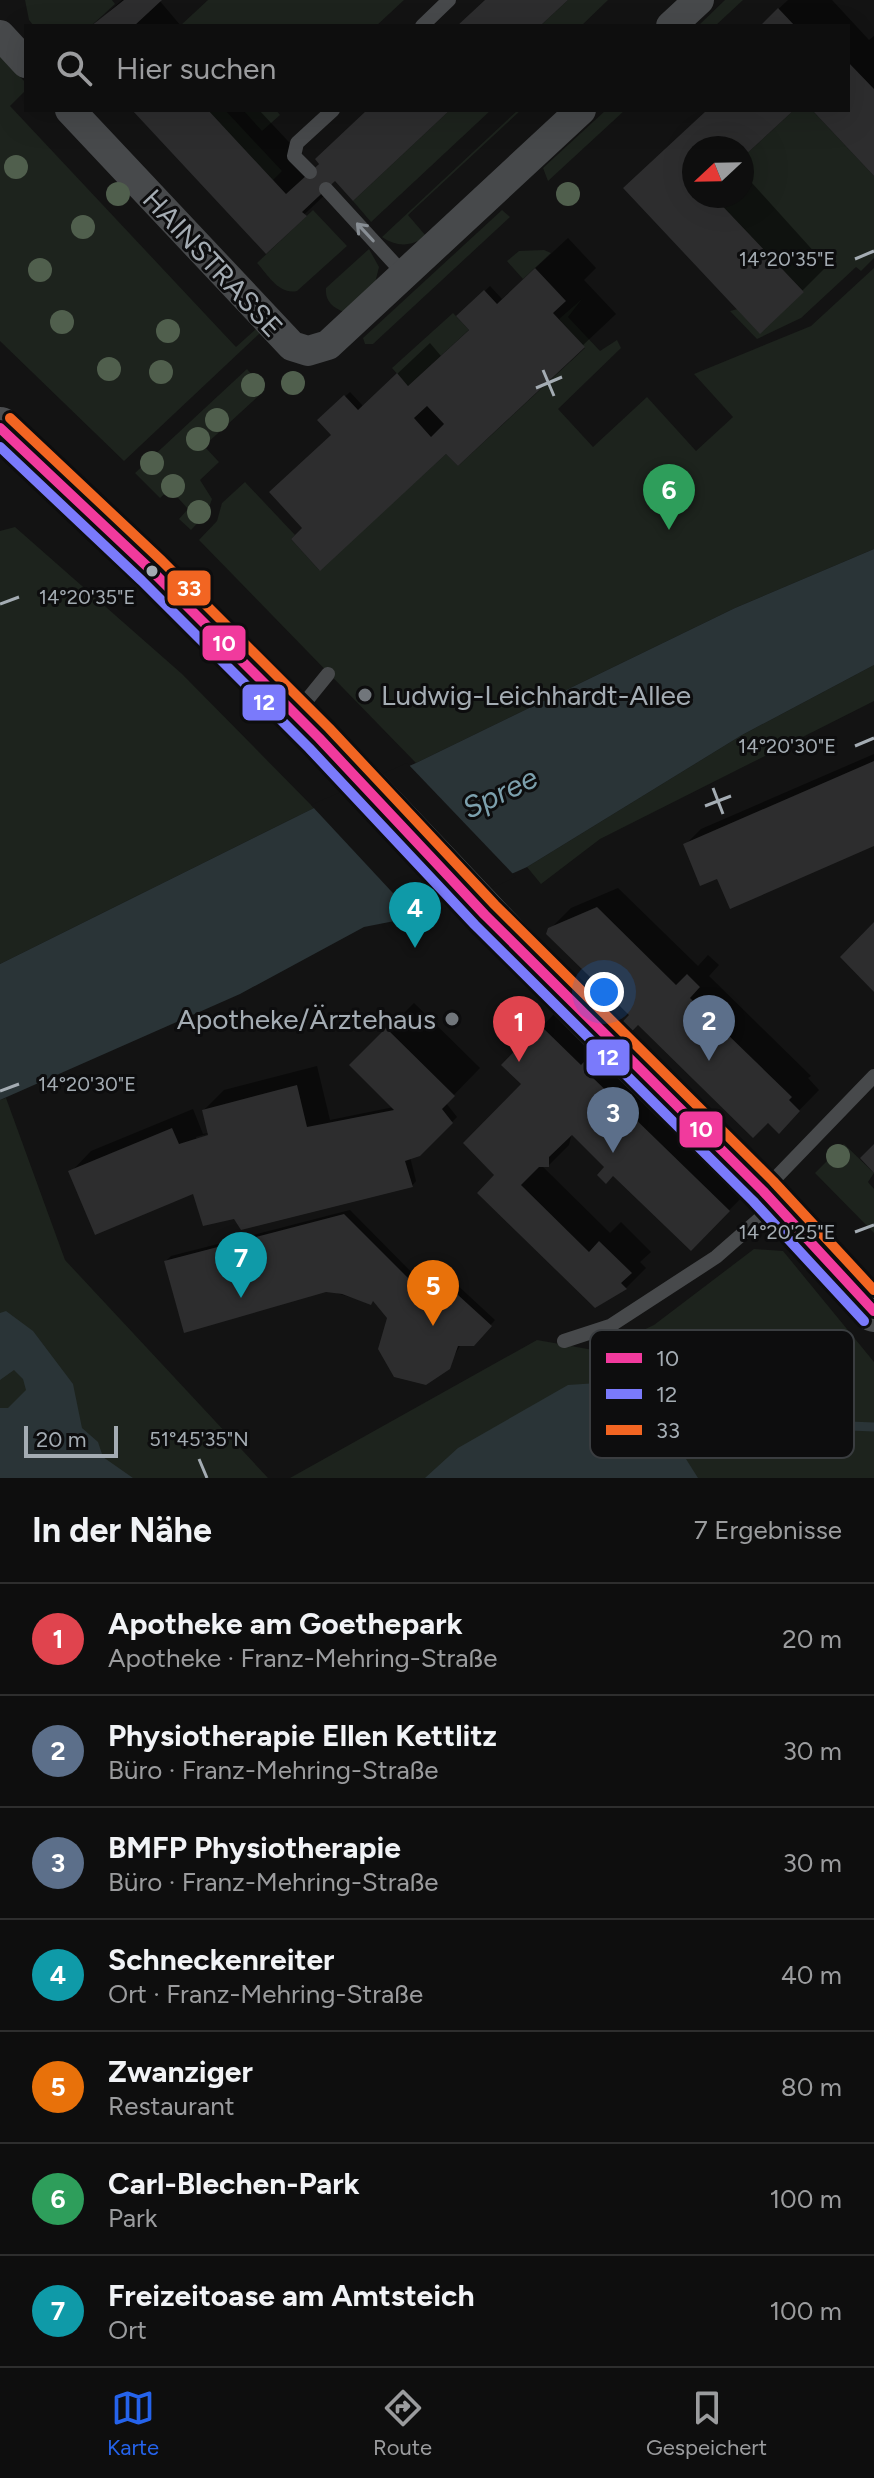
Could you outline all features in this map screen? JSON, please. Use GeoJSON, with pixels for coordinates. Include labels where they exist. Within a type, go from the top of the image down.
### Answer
{"type":"FeatureCollection","features":[{"type":"Feature","properties":{"kind":"main road"},"geometry":{"type":"LineString","coordinates":[[0,428],[295,714],[485,915],[769,1198],[874,1311]]}},
{"type":"Feature","properties":{"kind":"street"},"geometry":{"type":"LineString","coordinates":[[673,24],[699,0]]}},
{"type":"Feature","properties":{"kind":"street"},"geometry":{"type":"LineString","coordinates":[[0,35],[24,61]]}},
{"type":"Feature","properties":{"kind":"street","name":"HAINSTRASSE"},"geometry":{"type":"LineString","coordinates":[[72,112],[292,346],[308,351],[328,345],[579,112]]}},
{"type":"Feature","properties":{"kind":"lane"},"geometry":{"type":"LineString","coordinates":[[424,24],[449,0]]}},
{"type":"Feature","properties":{"kind":"lane"},"geometry":{"type":"LineString","coordinates":[[310,172],[294,156],[297,143],[331,112]]}},
{"type":"Feature","properties":{"kind":"lane"},"geometry":{"type":"LineString","coordinates":[[326,189],[404,274]]}},
{"type":"Feature","properties":{"kind":"lane"},"geometry":{"type":"LineString","coordinates":[[295,714],[328,674]]}},
{"type":"Feature","properties":{"kind":"lane"},"geometry":{"type":"LineString","coordinates":[[598,1330],[610,1326],[716,1257],[874,1076]]}},
{"type":"Feature","properties":{"kind":"lane"},"geometry":{"type":"LineString","coordinates":[[564,1341],[590,1333]]}},
{"type":"Feature","properties":{"kind":"shaded area"},"geometry":{"type":"Polygon","coordinates":[[[25,0],[112,0],[115,4],[93,24],[32,24],[25,0]]]}},
{"type":"Feature","properties":{"kind":"shaded area"},"geometry":{"type":"Polygon","coordinates":[[[208,0],[404,0],[378,24],[182,24],[208,0]]]}},
{"type":"Feature","properties":{"kind":"shaded area"},"geometry":{"type":"Polygon","coordinates":[[[568,0],[608,0],[583,24],[542,24],[568,0]]]}},
{"type":"Feature","properties":{"kind":"shaded area"},"geometry":{"type":"Polygon","coordinates":[[[725,0],[743,0],[717,24],[700,24],[725,0]]]}},
{"type":"Feature","properties":{"kind":"shaded area"},"geometry":{"type":"Polygon","coordinates":[[[0,56],[24,81],[24,92],[10,106],[236,347],[256,329],[260,333],[124,461],[0,341],[0,56]]]}},
{"type":"Feature","properties":{"kind":"shaded area"},"geometry":{"type":"Polygon","coordinates":[[[210,112],[227,112],[282,171],[273,180],[210,112]]]}},
{"type":"Feature","properties":{"kind":"shaded area"},"geometry":{"type":"Polygon","coordinates":[[[245,112],[278,112],[280,115],[262,131],[245,112]]]}},
{"type":"Feature","properties":{"kind":"shaded area"},"geometry":{"type":"Polygon","coordinates":[[[448,112],[489,112],[371,222],[353,201],[448,112]]]}},
{"type":"Feature","properties":{"kind":"shaded area"},"geometry":{"type":"Polygon","coordinates":[[[519,112],[408,215],[426,236],[404,244],[382,237],[519,112]]]}},
{"type":"Feature","properties":{"kind":"shaded area"},"geometry":{"type":"Polygon","coordinates":[[[604,112],[623,112],[548,181],[543,168],[604,112]]]}},
{"type":"Feature","properties":{"kind":"shaded area"},"geometry":{"type":"Polygon","coordinates":[[[792,112],[814,112],[874,176],[874,258],[861,271],[856,267],[801,318],[757,339],[730,311],[804,292],[724,208],[754,208],[754,147],[792,112]]]}},
{"type":"Feature","properties":{"kind":"shaded area"},"geometry":{"type":"Polygon","coordinates":[[[313,210],[347,246],[297,291],[285,290],[274,283],[257,263],[313,210]]]}},
{"type":"Feature","properties":{"kind":"shaded area"},"geometry":{"type":"Polygon","coordinates":[[[502,210],[510,217],[373,344],[365,344],[363,338],[502,210]]]}},
{"type":"Feature","properties":{"kind":"shaded area"},"geometry":{"type":"Polygon","coordinates":[[[369,249],[379,267],[374,287],[344,312],[330,303],[326,288],[369,249]]]}},
{"type":"Feature","properties":{"kind":"shaded area"},"geometry":{"type":"Polygon","coordinates":[[[544,250],[551,253],[523,279],[507,261],[519,251],[544,250]]]}},
{"type":"Feature","properties":{"kind":"shaded area"},"geometry":{"type":"Polygon","coordinates":[[[874,268],[874,549],[735,608],[416,763],[199,540],[217,521],[222,503],[245,482],[295,535],[291,539],[319,570],[446,454],[458,466],[585,348],[559,319],[582,299],[568,317],[600,351],[617,340],[621,348],[558,409],[593,447],[647,397],[696,451],[733,417],[694,374],[811,326],[874,268]]]}},
{"type":"Feature","properties":{"kind":"shaded area"},"geometry":{"type":"Polygon","coordinates":[[[453,313],[469,330],[408,386],[392,368],[453,313]]]}},
{"type":"Feature","properties":{"kind":"shaded area"},"geometry":{"type":"Polygon","coordinates":[[[247,369],[265,390],[204,446],[219,462],[200,480],[212,499],[207,513],[191,530],[179,519],[188,509],[170,489],[160,498],[135,473],[247,369]]]}},
{"type":"Feature","properties":{"kind":"shaded area"},"geometry":{"type":"Polygon","coordinates":[[[15,527],[182,674],[314,808],[0,964],[0,531],[15,527]]]}},
{"type":"Feature","properties":{"kind":"shaded area"},"geometry":{"type":"Polygon","coordinates":[[[874,665],[874,701],[600,839],[541,884],[527,867],[742,735],[874,665]]]}},
{"type":"Feature","properties":{"kind":"shaded area"},"geometry":{"type":"Polygon","coordinates":[[[6,1098],[65,1260],[268,1478],[0,1478],[0,1100],[6,1098]]]}},
{"type":"Feature","properties":{"kind":"shaded area"},"geometry":{"type":"Polygon","coordinates":[[[844,1144],[874,1173],[868,1182],[874,1189],[874,1233],[815,1173],[844,1144]]]}},
{"type":"Feature","properties":{"kind":"shaded area"},"geometry":{"type":"Polygon","coordinates":[[[754,1249],[783,1251],[848,1330],[643,1330],[754,1249]]]}},
{"type":"Feature","properties":{"kind":"shaded area"},"geometry":{"type":"Polygon","coordinates":[[[854,1338],[874,1362],[874,1478],[290,1478],[537,1340],[590,1349],[590,1458],[854,1458],[854,1338]]]}},
{"type":"Feature","properties":{"kind":"water","name":"Spree"},"geometry":{"type":"Polygon","coordinates":[[[874,549],[874,665],[742,735],[527,867],[415,917],[364,927],[240,994],[0,1100],[0,964],[314,808],[416,763],[735,608],[874,549]]]}},
{"type":"Feature","properties":{"kind":"water"},"geometry":{"type":"Polygon","coordinates":[[[6,1311],[33,1331],[73,1384],[82,1428],[98,1442],[103,1457],[133,1478],[0,1478],[0,1408],[8,1408],[26,1390],[23,1379],[14,1370],[0,1380],[0,1313],[6,1311]]]}},
{"type":"Feature","properties":{"kind":"water"},"geometry":{"type":"Polygon","coordinates":[[[590,1384],[590,1458],[686,1458],[698,1478],[425,1478],[458,1448],[568,1385],[590,1384]]]}},
{"type":"Feature","properties":{"kind":"pier"},"geometry":{"type":"Polygon","coordinates":[[[407,763],[516,877],[418,920],[311,805],[407,763]]]}},
{"type":"Feature","properties":{"kind":"building"},"geometry":{"type":"Polygon","coordinates":[[[124,0],[162,0],[136,24],[94,24],[124,0]]]}},
{"type":"Feature","properties":{"kind":"building"},"geometry":{"type":"Polygon","coordinates":[[[485,0],[568,0],[542,24],[459,24],[485,0]]]}},
{"type":"Feature","properties":{"kind":"building"},"geometry":{"type":"Polygon","coordinates":[[[778,8],[793,24],[762,24],[778,8]]]}},
{"type":"Feature","properties":{"kind":"building"},"geometry":{"type":"Polygon","coordinates":[[[850,64],[874,89],[874,176],[814,112],[850,112],[850,64]]]}},
{"type":"Feature","properties":{"kind":"building"},"geometry":{"type":"Polygon","coordinates":[[[134,112],[210,112],[286,194],[319,164],[315,159],[365,112],[448,112],[353,201],[335,181],[302,212],[307,216],[266,254],[134,112]]]}},
{"type":"Feature","properties":{"kind":"building"},"geometry":{"type":"Polygon","coordinates":[[[705,112],[792,112],[754,147],[754,136],[682,136],[682,208],[724,208],[804,292],[760,334],[623,188],[705,112]]]}},
{"type":"Feature","properties":{"kind":"building"},"geometry":{"type":"Polygon","coordinates":[[[535,268],[566,301],[553,313],[585,347],[458,466],[446,454],[320,571],[291,539],[302,528],[269,492],[331,435],[317,420],[344,395],[358,410],[397,373],[408,386],[469,330],[456,316],[484,290],[497,304],[535,268]],[[427,406],[414,418],[431,437],[444,424],[427,406]]]}},
{"type":"Feature","properties":{"kind":"building"},"geometry":{"type":"Polygon","coordinates":[[[874,761],[874,846],[730,909],[717,879],[700,886],[683,844],[874,761]]]}},
{"type":"Feature","properties":{"kind":"building"},"geometry":{"type":"Polygon","coordinates":[[[597,907],[676,985],[687,974],[700,987],[690,998],[792,1097],[789,1100],[800,1111],[779,1134],[768,1123],[753,1138],[638,1025],[590,1075],[730,1211],[691,1251],[613,1176],[606,1184],[597,1175],[604,1167],[572,1135],[549,1157],[549,1167],[539,1167],[521,1185],[589,1252],[599,1241],[632,1273],[621,1283],[627,1289],[595,1308],[477,1193],[494,1175],[463,1143],[521,1084],[501,1065],[540,1025],[581,1065],[629,1015],[546,934],[548,928],[597,907]]]}},
{"type":"Feature","properties":{"kind":"building"},"geometry":{"type":"Polygon","coordinates":[[[874,922],[874,992],[840,957],[874,922]]]}},
{"type":"Feature","properties":{"kind":"building"},"geometry":{"type":"Polygon","coordinates":[[[386,1028],[455,1096],[442,1109],[453,1123],[420,1156],[405,1161],[413,1187],[241,1230],[234,1219],[203,1226],[193,1194],[95,1235],[68,1171],[172,1128],[179,1144],[208,1135],[202,1110],[297,1085],[307,1127],[394,1110],[349,1065],[386,1028]]]}},
{"type":"Feature","properties":{"kind":"building"},"geometry":{"type":"Polygon","coordinates":[[[874,1144],[874,1173],[860,1158],[874,1144]]]}},
{"type":"Feature","properties":{"kind":"building"},"geometry":{"type":"Polygon","coordinates":[[[344,1214],[420,1290],[435,1274],[492,1326],[474,1346],[458,1346],[450,1369],[426,1385],[394,1377],[378,1349],[387,1318],[373,1301],[371,1305],[342,1294],[326,1292],[184,1333],[164,1261],[344,1214]]]}},
{"type":"Feature","properties":{"kind":"waterway"},"geometry":{"type":"LineString","coordinates":[[854,1426],[874,1427]]}},
{"type":"Feature","properties":{"kind":"transit line","name":"33"},"geometry":{"type":"LineString","coordinates":[[10,418],[162,561],[329,728],[495,905],[773,1181],[874,1290]]}},
{"type":"Feature","properties":{"kind":"transit line","name":"10"},"geometry":{"type":"LineString","coordinates":[[0,428],[152,571],[319,738],[485,915],[763,1191],[874,1311]]}},
{"type":"Feature","properties":{"kind":"transit line","name":"12"},"geometry":{"type":"LineString","coordinates":[[0,447],[142,581],[309,748],[475,925],[753,1201],[864,1321]]}},
{"type":"Feature","properties":{"kind":"place","name":"Carl-Blechen-Park"},"geometry":{"type":"Point","coordinates":[669,530]}},
{"type":"Feature","properties":{"kind":"place","name":"Ludwig-Leichhardt-Allee"},"geometry":{"type":"Point","coordinates":[365,695]}},
{"type":"Feature","properties":{"kind":"place","name":"Schneckenreiter"},"geometry":{"type":"Point","coordinates":[415,948]}},
{"type":"Feature","properties":{"kind":"place","name":"Apotheke/Ärztehaus"},"geometry":{"type":"Point","coordinates":[452,1019]}},
{"type":"Feature","properties":{"kind":"place","name":"Physiotherapie Ellen Kettlitz"},"geometry":{"type":"Point","coordinates":[709,1061]}},
{"type":"Feature","properties":{"kind":"place","name":"Apotheke am Goethepark"},"geometry":{"type":"Point","coordinates":[519,1062]}},
{"type":"Feature","properties":{"kind":"place","name":"BMFP Physiotherapie"},"geometry":{"type":"Point","coordinates":[613,1153]}},
{"type":"Feature","properties":{"kind":"place","name":"Freizeitoase am Amtsteich"},"geometry":{"type":"Point","coordinates":[241,1298]}},
{"type":"Feature","properties":{"kind":"place","name":"Zwanziger"},"geometry":{"type":"Point","coordinates":[433,1326]}}]}
